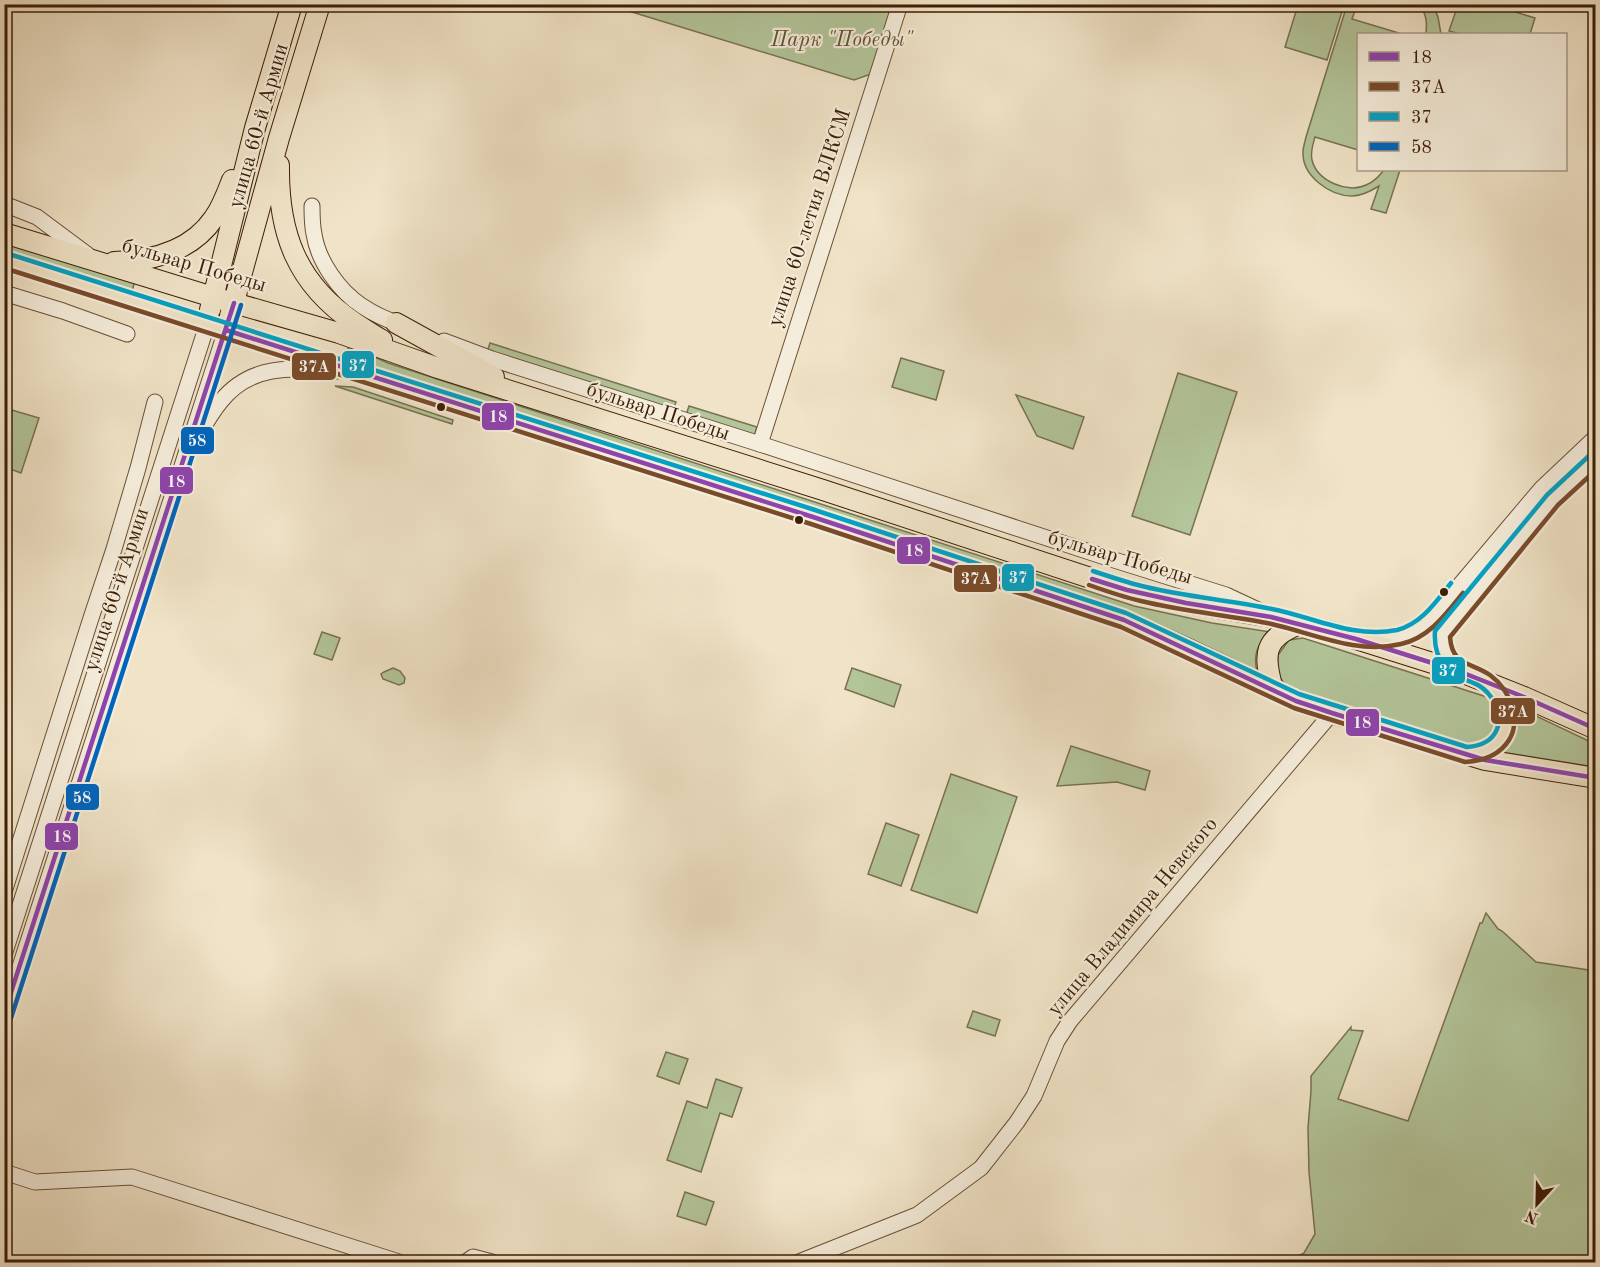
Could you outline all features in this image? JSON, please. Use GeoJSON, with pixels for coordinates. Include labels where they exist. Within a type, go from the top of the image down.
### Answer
{"type":"FeatureCollection","features":[{"type":"Feature","properties":{"kind":"main road","name":"улица 60-й Армии"},"geometry":{"type":"LineString","coordinates":[[216,327],[213,297],[255,128],[292,4]]}},
{"type":"Feature","properties":{"kind":"main road","name":"улица 60-й Армии"},"geometry":{"type":"LineString","coordinates":[[216,327],[234,303],[279,138],[320,4]]}},
{"type":"Feature","properties":{"kind":"main road"},"geometry":{"type":"LineString","coordinates":[[98,262],[125,262],[151,258],[183,248],[195,238],[214,218],[224,201],[255,128]]}},
{"type":"Feature","properties":{"kind":"main road"},"geometry":{"type":"LineString","coordinates":[[279,138],[279,182],[285,228],[299,263],[312,284],[326,300],[378,338],[438,368]]}},
{"type":"Feature","properties":{"kind":"main road","name":"бульвар Победы"},"geometry":{"type":"LineString","coordinates":[[4,232],[213,297],[339,333],[438,368],[823,490],[1126,590],[1271,617],[1356,639],[1461,672],[1596,729]]}},
{"type":"Feature","properties":{"kind":"main road"},"geometry":{"type":"LineString","coordinates":[[4,260],[589,445],[1124,620],[1296,701],[1332,713],[1466,755],[1503,764],[1596,778]]}},
{"type":"Feature","properties":{"kind":"main road"},"geometry":{"type":"LineString","coordinates":[[396,323],[534,398]]}},
{"type":"Feature","properties":{"kind":"main road"},"geometry":{"type":"LineString","coordinates":[[1273,689],[1268,670],[1268,650],[1275,638],[1284,630],[1300,624]]}},
{"type":"Feature","properties":{"kind":"main road"},"geometry":{"type":"LineString","coordinates":[[1466,755],[1486,752],[1496,745],[1507,724],[1507,712],[1503,701],[1487,682]]}},
{"type":"Feature","properties":{"kind":"street","name":"улица 60-летия ВЛКСМ"},"geometry":{"type":"LineString","coordinates":[[760,444],[900,4]]}},
{"type":"Feature","properties":{"kind":"street"},"geometry":{"type":"LineString","coordinates":[[4,204],[37,217],[98,262]]}},
{"type":"Feature","properties":{"kind":"street"},"geometry":{"type":"LineString","coordinates":[[312,206],[314,235],[320,254],[330,273],[360,305],[396,323],[492,359],[1226,595],[1271,617]]}},
{"type":"Feature","properties":{"kind":"street"},"geometry":{"type":"LineString","coordinates":[[4,293],[127,334]]}},
{"type":"Feature","properties":{"kind":"street","name":"улица 60-й Армии"},"geometry":{"type":"LineString","coordinates":[[4,1016],[186,457],[216,327]]}},
{"type":"Feature","properties":{"kind":"street","name":"улица 60-й Армии"},"geometry":{"type":"LineString","coordinates":[[4,955],[111,624],[216,327]]}},
{"type":"Feature","properties":{"kind":"street"},"geometry":{"type":"LineString","coordinates":[[186,457],[222,399],[251,377],[276,369],[302,368],[366,374]]}},
{"type":"Feature","properties":{"kind":"street"},"geometry":{"type":"LineString","coordinates":[[4,892],[117,539],[155,402]]}},
{"type":"Feature","properties":{"kind":"street"},"geometry":{"type":"LineString","coordinates":[[1356,639],[1381,640],[1401,637],[1426,625],[1541,489],[1596,437]]}},
{"type":"Feature","properties":{"kind":"street"},"geometry":{"type":"LineString","coordinates":[[1461,672],[1445,653],[1442,634],[1553,500],[1596,459]]}},
{"type":"Feature","properties":{"kind":"street"},"geometry":{"type":"LineString","coordinates":[[111,624],[130,630]]}},
{"type":"Feature","properties":{"kind":"street","name":"улица Владимира Невского"},"geometry":{"type":"LineString","coordinates":[[799,1263],[917,1215],[981,1168],[1034,1096],[1056,1041],[1070,1021],[1332,713]]}},
{"type":"Feature","properties":{"kind":"street"},"geometry":{"type":"LineString","coordinates":[[4,1172],[35,1182],[132,1178],[399,1263]]}},
{"type":"Feature","properties":{"kind":"street"},"geometry":{"type":"LineString","coordinates":[[466,1263],[473,1257],[492,1263]]}},
{"type":"Feature","properties":{"kind":"green space","name":"Парк \"Победы\""},"geometry":{"type":"Polygon","coordinates":[[[609,5],[893,5],[871,74],[854,80],[609,5]]]}},
{"type":"Feature","properties":{"kind":"green space"},"geometry":{"type":"Polygon","coordinates":[[[1298,5],[1344,5],[1327,60],[1285,47],[1298,5]]]}},
{"type":"Feature","properties":{"kind":"green space"},"geometry":{"type":"Polygon","coordinates":[[[1347,5],[1359,5],[1352,19],[1399,33],[1357,33],[1357,150],[1315,137],[1312,160],[1320,174],[1342,187],[1359,187],[1369,184],[1383,171],[1400,171],[1386,213],[1371,209],[1379,186],[1355,196],[1335,192],[1319,183],[1307,169],[1304,161],[1303,150],[1347,5]]]}},
{"type":"Feature","properties":{"kind":"green space"},"geometry":{"type":"Polygon","coordinates":[[[1419,5],[1433,5],[1441,33],[1426,33],[1424,12],[1419,5]]]}},
{"type":"Feature","properties":{"kind":"green space"},"geometry":{"type":"Polygon","coordinates":[[[1458,5],[1493,5],[1535,18],[1530,33],[1456,33],[1449,31],[1458,5]]]}},
{"type":"Feature","properties":{"kind":"green space"},"geometry":{"type":"Polygon","coordinates":[[[5,239],[135,280],[132,292],[5,251],[5,239]]]}},
{"type":"Feature","properties":{"kind":"green space"},"geometry":{"type":"Polygon","coordinates":[[[490,343],[676,402],[673,411],[487,352],[490,343]]]}},
{"type":"Feature","properties":{"kind":"green space"},"geometry":{"type":"Polygon","coordinates":[[[350,346],[388,363],[1134,606],[1212,623],[1271,632],[1262,640],[1257,650],[1257,672],[1128,611],[338,357],[350,346]]]}},
{"type":"Feature","properties":{"kind":"green space"},"geometry":{"type":"Polygon","coordinates":[[[901,358],[944,371],[936,400],[892,387],[901,358]]]}},
{"type":"Feature","properties":{"kind":"green space"},"geometry":{"type":"Polygon","coordinates":[[[1178,373],[1237,392],[1190,535],[1132,516],[1178,373]]]}},
{"type":"Feature","properties":{"kind":"green space"},"geometry":{"type":"Polygon","coordinates":[[[335,386],[353,387],[453,420],[452,424],[335,386]]]}},
{"type":"Feature","properties":{"kind":"green space"},"geometry":{"type":"Polygon","coordinates":[[[1016,395],[1084,417],[1073,449],[1037,436],[1016,395]]]}},
{"type":"Feature","properties":{"kind":"green space"},"geometry":{"type":"Polygon","coordinates":[[[689,406],[757,427],[754,437],[686,415],[689,406]]]}},
{"type":"Feature","properties":{"kind":"green space"},"geometry":{"type":"Polygon","coordinates":[[[5,408],[39,418],[21,473],[5,467],[5,408]]]}},
{"type":"Feature","properties":{"kind":"green space"},"geometry":{"type":"Polygon","coordinates":[[[322,632],[340,638],[332,660],[314,654],[322,632]]]}},
{"type":"Feature","properties":{"kind":"green space"},"geometry":{"type":"Polygon","coordinates":[[[1303,638],[1490,698],[1498,711],[1499,725],[1492,737],[1480,745],[1465,746],[1285,684],[1277,674],[1278,655],[1289,640],[1303,638]]]}},
{"type":"Feature","properties":{"kind":"green space"},"geometry":{"type":"Polygon","coordinates":[[[393,668],[400,671],[405,678],[404,683],[399,685],[383,679],[381,674],[393,668]]]}},
{"type":"Feature","properties":{"kind":"green space"},"geometry":{"type":"Polygon","coordinates":[[[852,668],[901,685],[894,707],[845,689],[852,668]]]}},
{"type":"Feature","properties":{"kind":"green space"},"geometry":{"type":"Polygon","coordinates":[[[1513,705],[1595,744],[1595,767],[1500,752],[1511,742],[1516,733],[1518,717],[1513,705]]]}},
{"type":"Feature","properties":{"kind":"green space"},"geometry":{"type":"Polygon","coordinates":[[[1071,746],[1150,771],[1145,790],[1117,782],[1057,786],[1071,746]]]}},
{"type":"Feature","properties":{"kind":"green space"},"geometry":{"type":"Polygon","coordinates":[[[951,774],[1017,797],[977,913],[911,890],[951,774]]]}},
{"type":"Feature","properties":{"kind":"green space"},"geometry":{"type":"Polygon","coordinates":[[[886,823],[919,835],[901,886],[868,874],[886,823]]]}},
{"type":"Feature","properties":{"kind":"green space"},"geometry":{"type":"Polygon","coordinates":[[[1486,913],[1498,929],[1536,962],[1595,971],[1595,1262],[1287,1262],[1304,1253],[1315,1234],[1309,1172],[1308,1128],[1311,1076],[1351,1027],[1351,1030],[1363,1031],[1338,1099],[1408,1121],[1480,923],[1486,913]]]}},
{"type":"Feature","properties":{"kind":"green space"},"geometry":{"type":"Polygon","coordinates":[[[973,1011],[1000,1020],[995,1036],[967,1027],[973,1011]]]}},
{"type":"Feature","properties":{"kind":"green space"},"geometry":{"type":"Polygon","coordinates":[[[666,1052],[688,1059],[679,1084],[657,1076],[666,1052]]]}},
{"type":"Feature","properties":{"kind":"green space"},"geometry":{"type":"Polygon","coordinates":[[[716,1079],[742,1088],[732,1117],[720,1113],[701,1172],[667,1160],[687,1101],[707,1108],[716,1079]]]}},
{"type":"Feature","properties":{"kind":"green space"},"geometry":{"type":"Polygon","coordinates":[[[685,1192],[714,1202],[706,1225],[677,1216],[685,1192]]]}},
{"type":"Feature","properties":{"kind":"transit line","name":"37"},"geometry":{"type":"LineString","coordinates":[[6,253],[815,510],[1126,613],[1299,694],[1467,747],[1481,744],[1492,737],[1499,723],[1498,711],[1488,693],[1478,685],[1456,676],[1445,667],[1437,650],[1435,631],[1547,495],[1591,454]]}},
{"type":"Feature","properties":{"kind":"transit line","name":"37А"},"geometry":{"type":"LineString","coordinates":[[4,268],[811,524],[1121,627],[1294,708],[1465,762],[1484,759],[1500,750],[1513,732],[1514,714],[1503,688],[1490,675],[1459,658],[1454,653],[1450,637],[1558,505],[1596,470]]}},
{"type":"Feature","properties":{"kind":"transit line","name":"18"},"geometry":{"type":"LineString","coordinates":[[4,1014],[234,303]]}},
{"type":"Feature","properties":{"kind":"transit line","name":"58"},"geometry":{"type":"LineString","coordinates":[[11,1018],[241,305]]}},
{"type":"Feature","properties":{"kind":"transit line","name":"18"},"geometry":{"type":"LineString","coordinates":[[226,330],[813,517],[1124,620],[1296,701],[1332,713],[1485,760],[1596,778]]}},
{"type":"Feature","properties":{"kind":"transit line","name":"37"},"geometry":{"type":"LineString","coordinates":[[1093,571],[1133,584],[1272,609],[1365,632],[1381,632],[1406,627],[1421,618],[1451,583]]}},
{"type":"Feature","properties":{"kind":"transit line","name":"18"},"geometry":{"type":"LineString","coordinates":[[1092,579],[1127,590],[1186,603],[1271,617],[1356,639],[1461,672],[1596,729]]}},
{"type":"Feature","properties":{"kind":"transit line","name":"37А"},"geometry":{"type":"LineString","coordinates":[[1089,585],[1128,598],[1267,623],[1333,641],[1367,647],[1401,644],[1420,636],[1436,624],[1463,593]]}}]}
